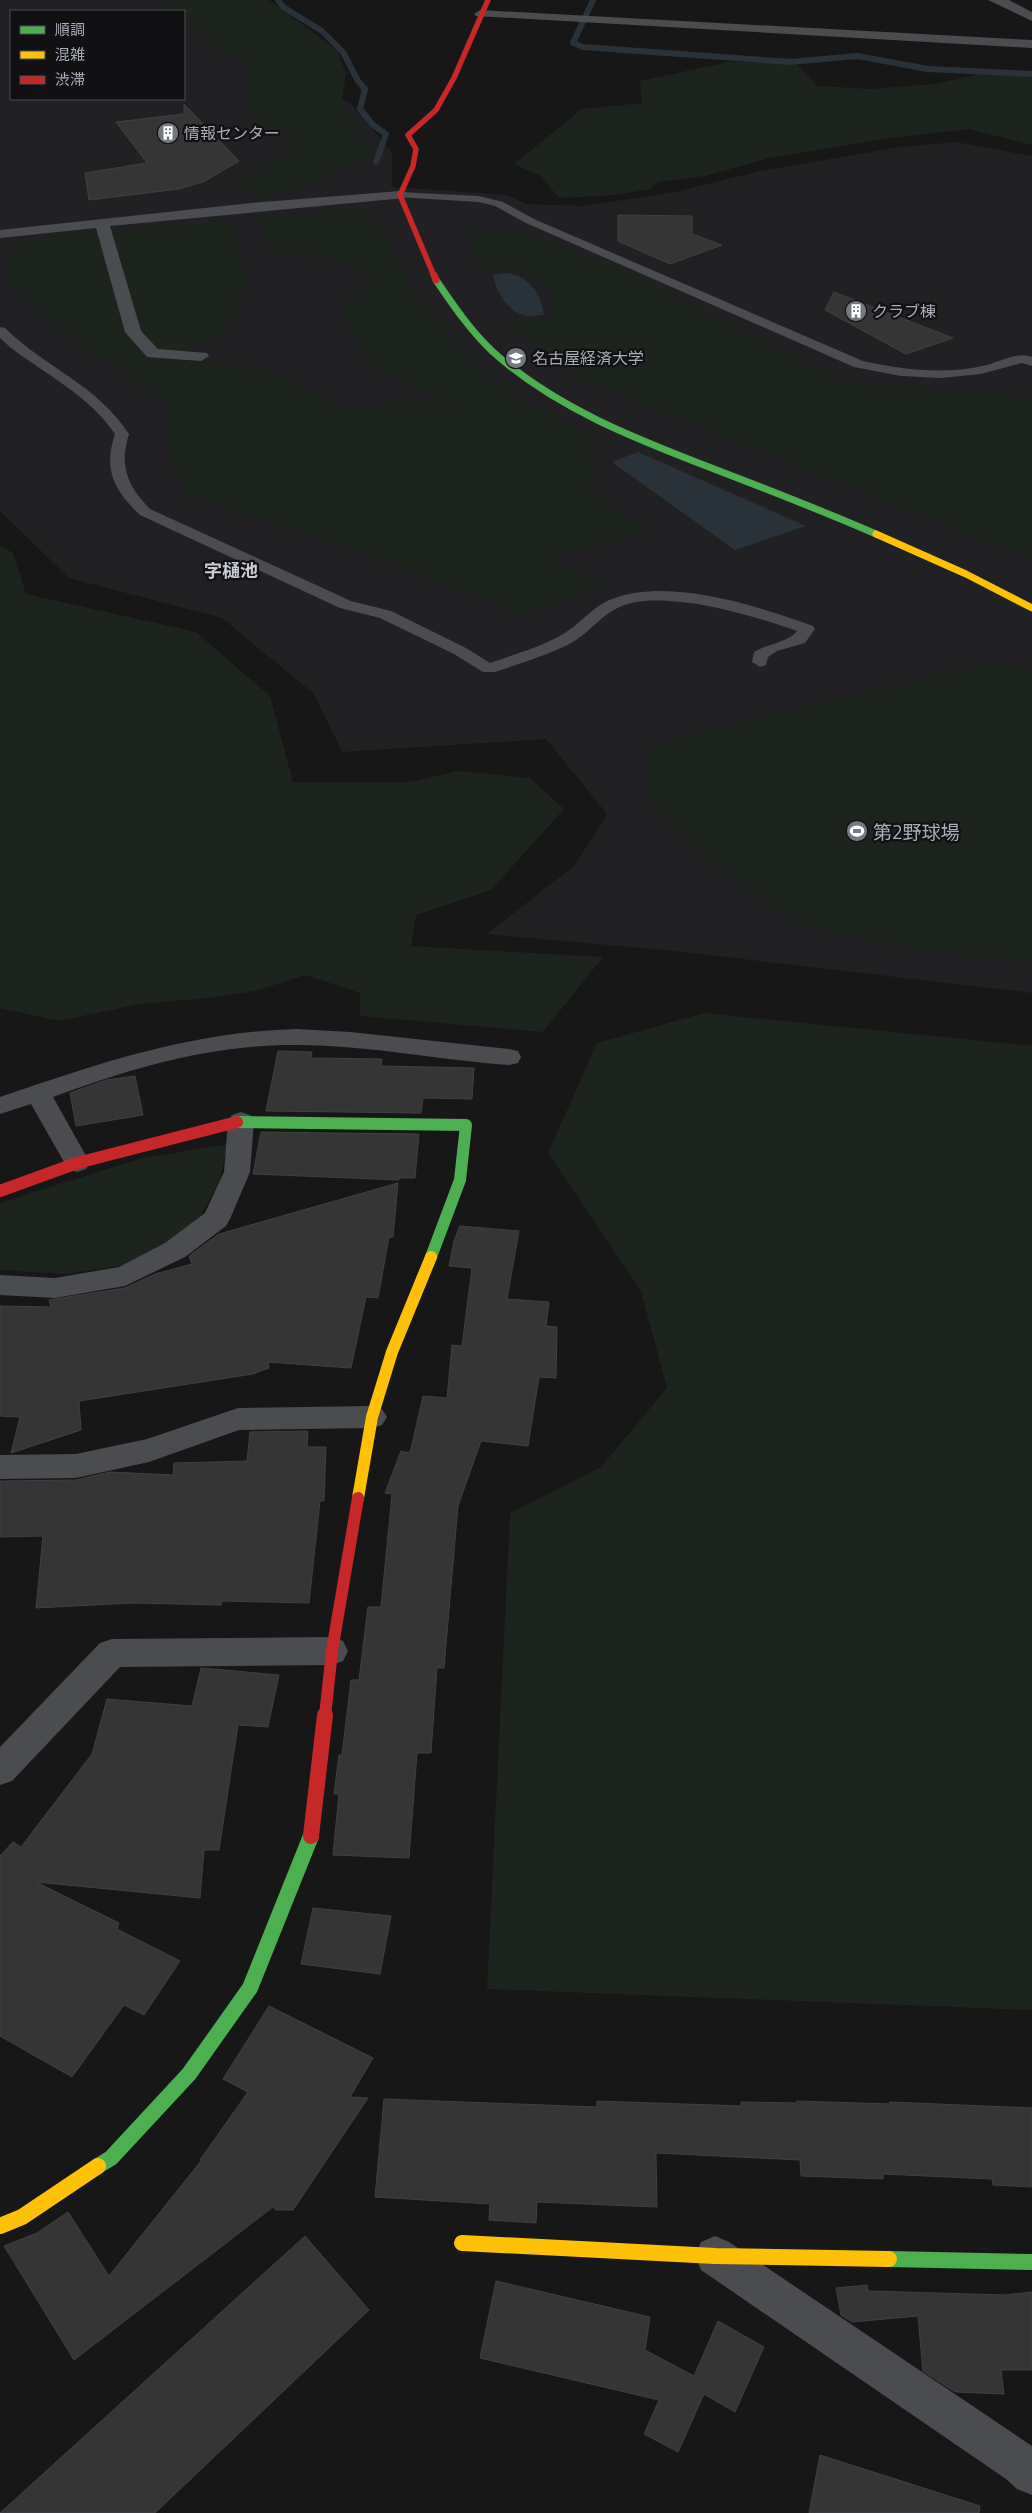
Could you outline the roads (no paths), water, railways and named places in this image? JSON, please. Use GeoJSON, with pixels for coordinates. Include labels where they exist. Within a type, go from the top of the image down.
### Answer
{"type":"FeatureCollection","features":[{"type":"Feature","properties":{"kind":"street"},"geometry":{"type":"LineString","coordinates":[[488,0],[480,14],[454,78],[436,110],[408,134],[416,149],[413,166],[400,195],[431,273],[459,317],[480,340],[501,358],[576,409],[620,429],[891,539],[987,584],[1032,608]]}},
{"type":"Feature","properties":{"kind":"street"},"geometry":{"type":"LineString","coordinates":[[994,0],[1004,2],[1032,17]]}},
{"type":"Feature","properties":{"kind":"street"},"geometry":{"type":"LineString","coordinates":[[480,14],[1032,44]]}},
{"type":"Feature","properties":{"kind":"street"},"geometry":{"type":"LineString","coordinates":[[0,234],[250,207],[400,195]]}},
{"type":"Feature","properties":{"kind":"street"},"geometry":{"type":"LineString","coordinates":[[102,223],[133,332],[153,354],[201,356]]}},
{"type":"Feature","properties":{"kind":"street"},"geometry":{"type":"LineString","coordinates":[[0,1106],[87,1074],[192,1048],[242,1039],[296,1037],[349,1039],[457,1054],[508,1057]]}},
{"type":"Feature","properties":{"kind":"street"},"geometry":{"type":"LineString","coordinates":[[38,1093],[77,1164]]}},
{"type":"Feature","properties":{"kind":"street"},"geometry":{"type":"LineString","coordinates":[[0,1285],[55,1288],[125,1276],[175,1250],[216,1220],[237,1172],[241,1121]]}},
{"type":"Feature","properties":{"kind":"street"},"geometry":{"type":"LineString","coordinates":[[0,1191],[77,1164],[241,1121],[466,1125],[460,1180],[444,1226],[392,1352],[372,1417],[332,1651],[310,1843],[250,1988],[189,2074],[111,2158],[22,2216],[0,2226]]}},
{"type":"Feature","properties":{"kind":"street"},"geometry":{"type":"LineString","coordinates":[[0,1467],[76,1466],[149,1450],[238,1419],[372,1417]]}},
{"type":"Feature","properties":{"kind":"street"},"geometry":{"type":"LineString","coordinates":[[0,1770],[112,1653],[332,1651]]}},
{"type":"Feature","properties":{"kind":"street"},"geometry":{"type":"LineString","coordinates":[[462,2243],[715,2256],[1032,2262]]}},
{"type":"Feature","properties":{"kind":"street"},"geometry":{"type":"LineString","coordinates":[[715,2256],[1021,2464],[1032,2474]]}},
{"type":"Feature","properties":{"kind":"lane"},"geometry":{"type":"LineString","coordinates":[[400,195],[479,199],[500,204],[530,221],[836,355],[866,366],[889,372],[947,375],[993,369],[1023,358],[1032,362]]}},
{"type":"Feature","properties":{"kind":"lane"},"geometry":{"type":"LineString","coordinates":[[0,330],[35,361],[91,398],[114,419],[122,434],[115,451],[121,481],[131,499],[145,512],[255,561],[305,587],[346,605],[385,614],[460,651],[489,669],[576,633],[597,615],[619,601],[651,596],[691,599],[807,629],[799,640],[771,648],[760,655],[760,662]]}},
{"type":"Feature","properties":{"kind":"waterway"},"geometry":{"type":"LineString","coordinates":[[278,0],[283,7],[322,31],[343,52],[358,81],[365,89],[360,109],[373,125],[386,134],[376,162]]}},
{"type":"Feature","properties":{"kind":"waterway"},"geometry":{"type":"LineString","coordinates":[[593,0],[573,43],[583,47],[790,62],[857,56],[928,69],[1032,74]]}},
{"type":"Feature","properties":{"kind":"place","name":"情報センター"},"geometry":{"type":"Point","coordinates":[168,133]}},
{"type":"Feature","properties":{"kind":"place","name":"クラブ棟"},"geometry":{"type":"Point","coordinates":[856,311]}},
{"type":"Feature","properties":{"kind":"place","name":"名古屋経済大学"},"geometry":{"type":"Point","coordinates":[516,358]}},
{"type":"Feature","properties":{"kind":"place","name":"第2野球場"},"geometry":{"type":"Point","coordinates":[857,831]}},
{"type":"Feature","properties":{"kind":"district","name":"字樋池"},"geometry":{"type":"Point","coordinates":[231,570]}}]}
